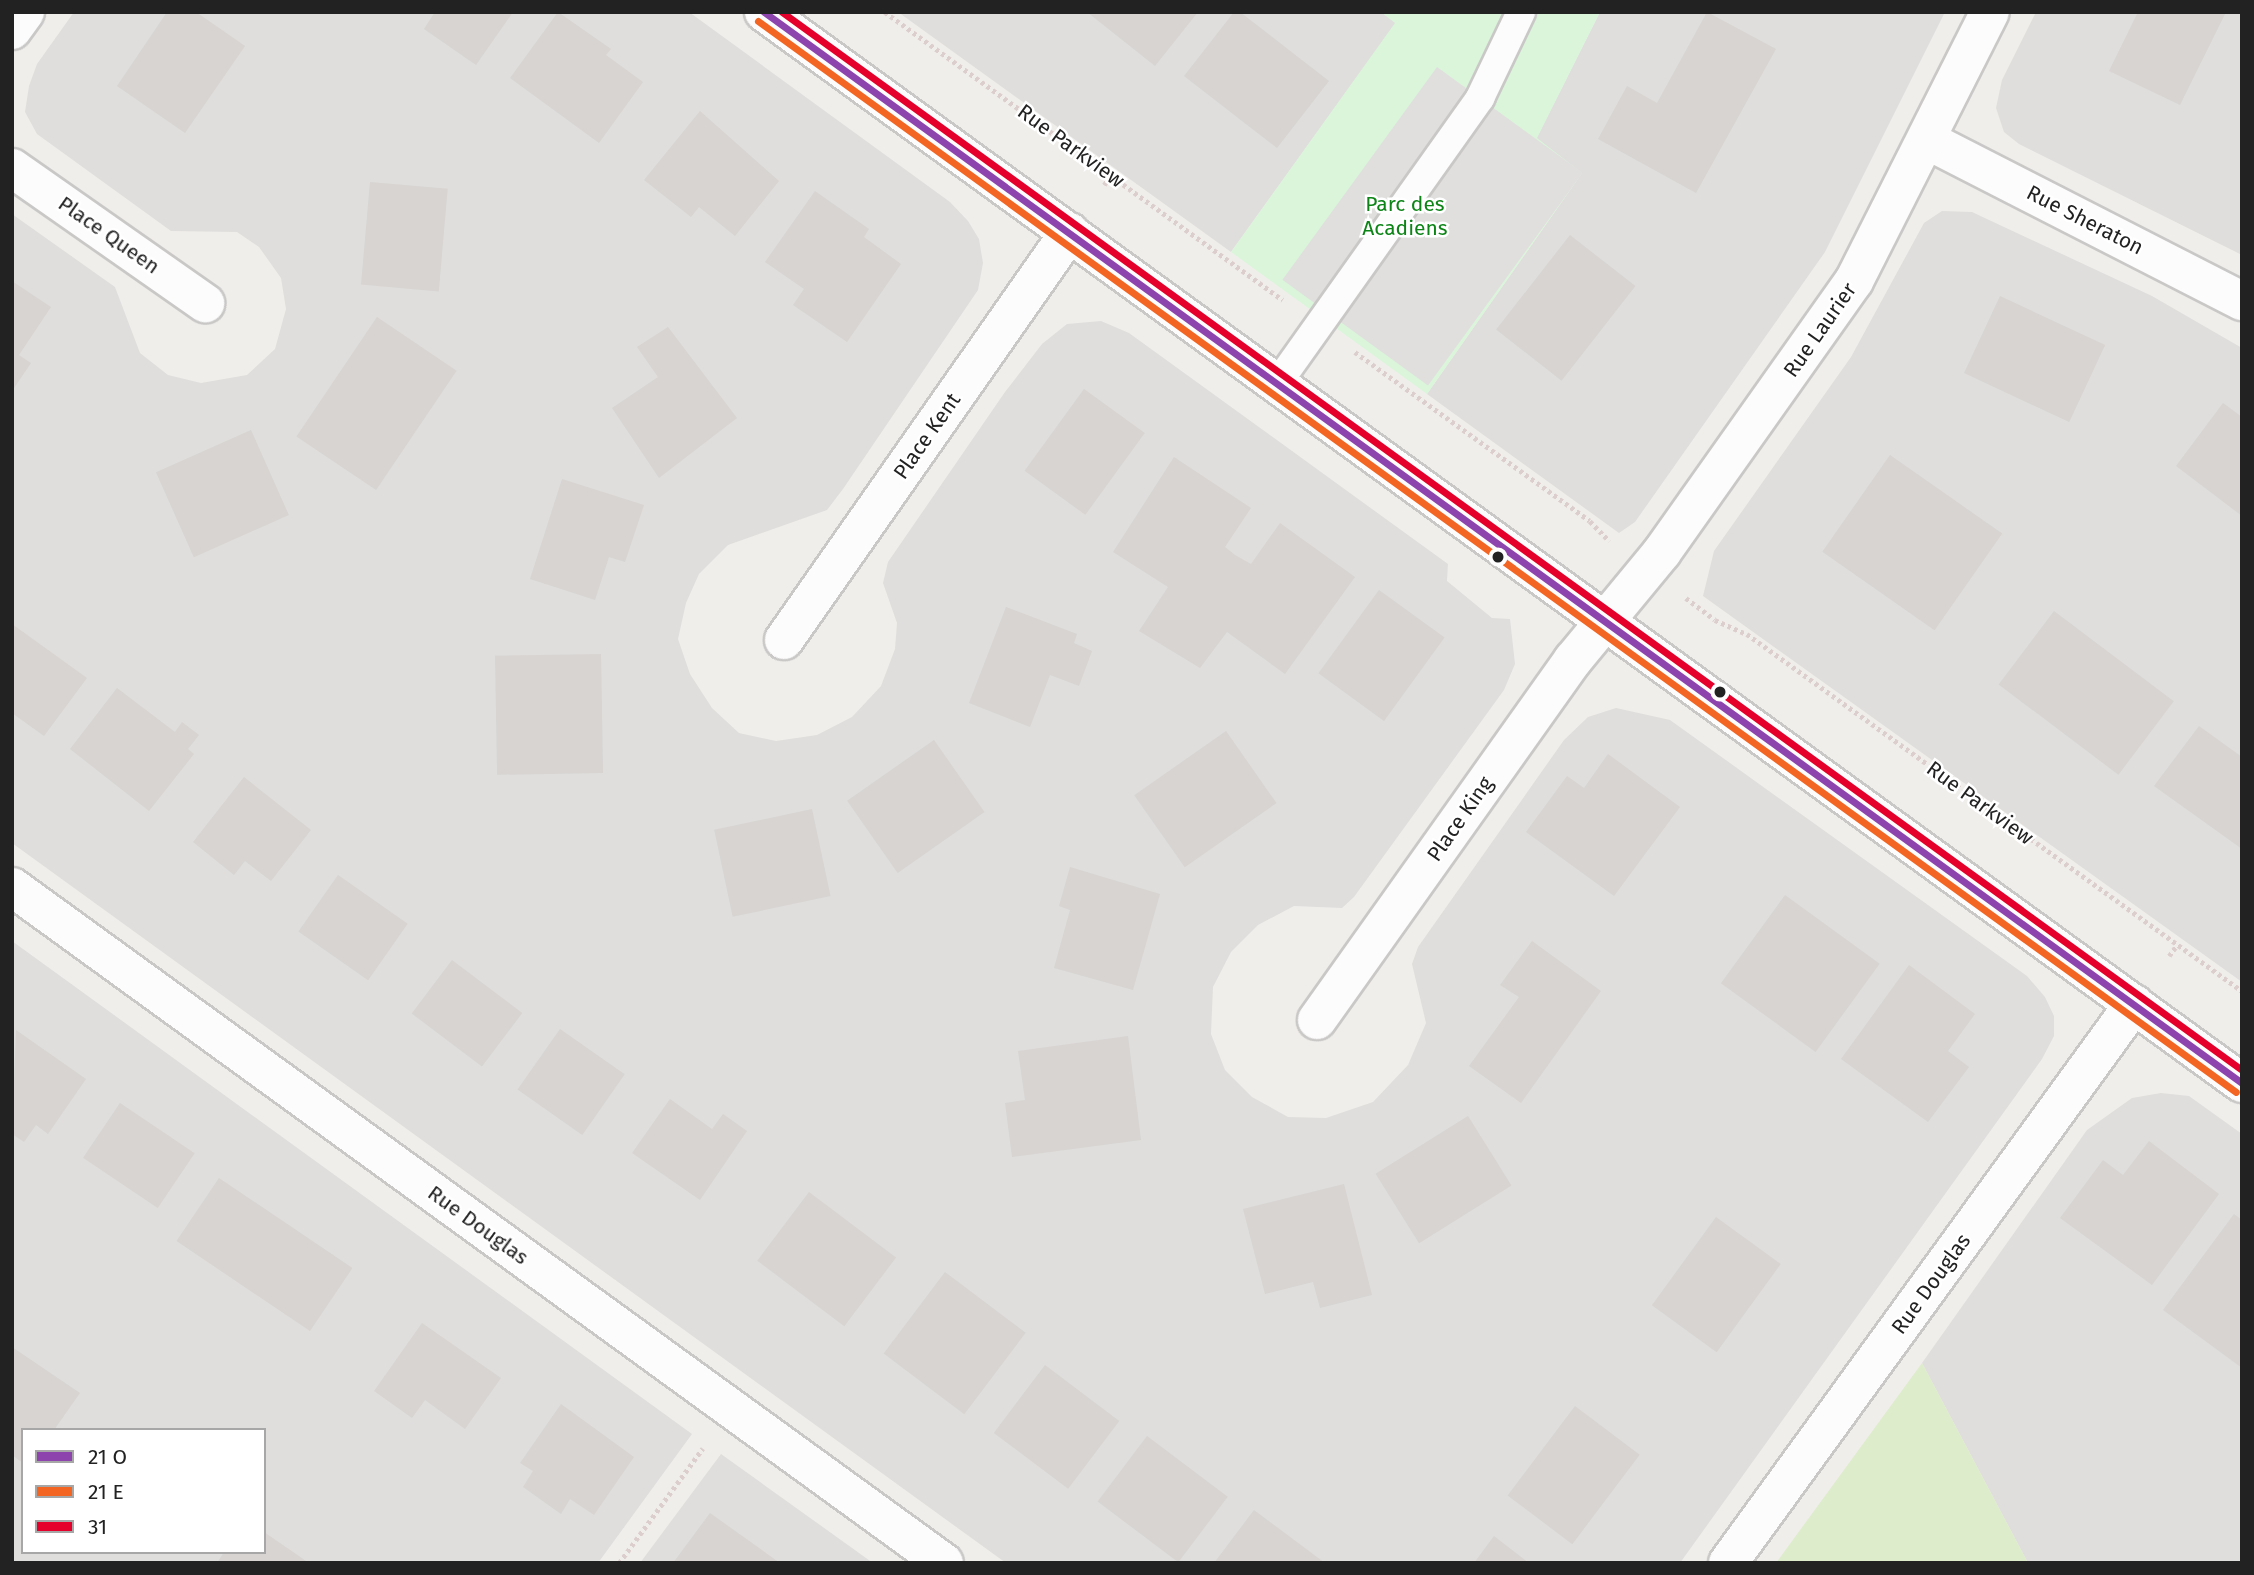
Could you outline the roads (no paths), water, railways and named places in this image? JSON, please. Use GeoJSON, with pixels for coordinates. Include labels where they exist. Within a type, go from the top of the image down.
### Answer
{"type":"FeatureCollection","features":[{"type":"Feature","properties":{"kind":"street"},"geometry":{"type":"LineString","coordinates":[[12,30],[25,12]]}},
{"type":"Feature","properties":{"kind":"street"},"geometry":{"type":"LineString","coordinates":[[764,12],[2242,1083]]}},
{"type":"Feature","properties":{"kind":"street","name":"Rue Laurier"},"geometry":{"type":"LineString","coordinates":[[1606,622],[1662,552],[1854,281],[1990,12]]}},
{"type":"Feature","properties":{"kind":"street","name":"Rue Sheraton"},"geometry":{"type":"LineString","coordinates":[[1927,140],[2242,301]]}},
{"type":"Feature","properties":{"kind":"street","name":"Place Queen"},"geometry":{"type":"LineString","coordinates":[[12,168],[205,303]]}},
{"type":"Feature","properties":{"kind":"street","name":"Place Kent"},"geometry":{"type":"LineString","coordinates":[[784,640],[1070,232]]}},
{"type":"Feature","properties":{"kind":"street","name":"Place King"},"geometry":{"type":"LineString","coordinates":[[1317,1020],[1573,660],[1606,622]]}},
{"type":"Feature","properties":{"kind":"street","name":"Rue Douglas"},"geometry":{"type":"LineString","coordinates":[[12,887],[944,1563]]}},
{"type":"Feature","properties":{"kind":"street","name":"Rue Douglas"},"geometry":{"type":"LineString","coordinates":[[1728,1563],[2134,1004]]}},
{"type":"Feature","properties":{"kind":"lane"},"geometry":{"type":"LineString","coordinates":[[1277,384],[1480,98],[1521,12]]}},
{"type":"Feature","properties":{"kind":"park label","name":"Parc des Acadiens"},"geometry":{"type":"Point","coordinates":[1405,216]}}]}
